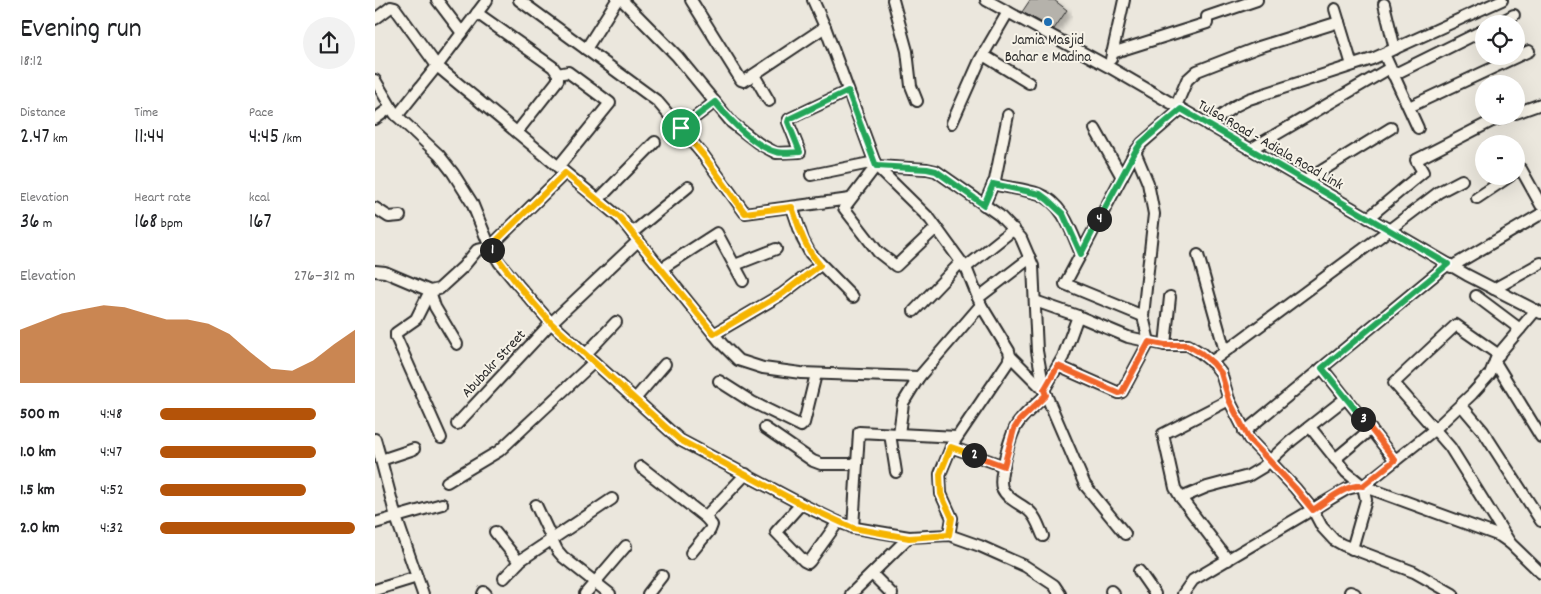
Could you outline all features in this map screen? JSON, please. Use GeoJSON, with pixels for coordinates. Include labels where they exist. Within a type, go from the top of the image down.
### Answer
{"type":"FeatureCollection","features":[{"type":"Feature","properties":{"kind":"street"},"geometry":{"type":"LineString","coordinates":[[437,0],[462,33]]}},
{"type":"Feature","properties":{"kind":"street"},"geometry":{"type":"LineString","coordinates":[[375,119],[393,112],[437,66],[487,0]]}},
{"type":"Feature","properties":{"kind":"street"},"geometry":{"type":"LineString","coordinates":[[519,0],[657,101],[704,156],[745,213],[850,199]]}},
{"type":"Feature","properties":{"kind":"street"},"geometry":{"type":"LineString","coordinates":[[586,49],[617,0]]}},
{"type":"Feature","properties":{"kind":"street"},"geometry":{"type":"LineString","coordinates":[[622,0],[677,56],[732,123],[758,142],[776,152],[800,152],[788,122],[789,119],[848,91]]}},
{"type":"Feature","properties":{"kind":"street"},"geometry":{"type":"LineString","coordinates":[[691,0],[741,80],[754,75],[825,27]]}},
{"type":"Feature","properties":{"kind":"street"},"geometry":{"type":"LineString","coordinates":[[813,0],[825,27],[875,164],[929,219],[963,265],[980,301],[1009,350],[1008,362],[957,437],[940,474],[941,494],[952,518],[949,535]]}},
{"type":"Feature","properties":{"kind":"street"},"geometry":{"type":"LineString","coordinates":[[893,0],[907,50],[911,86],[917,101]]}},
{"type":"Feature","properties":{"kind":"street","name":"Tulsa Road - Adiala Road Link"},"geometry":{"type":"LineString","coordinates":[[986,0],[1109,67],[1450,266],[1539,311]]}},
{"type":"Feature","properties":{"kind":"street"},"geometry":{"type":"LineString","coordinates":[[1109,67],[1124,0]]}},
{"type":"Feature","properties":{"kind":"street"},"geometry":{"type":"LineString","coordinates":[[1112,53],[1207,23],[1207,16],[1228,4],[1257,0]]}},
{"type":"Feature","properties":{"kind":"street"},"geometry":{"type":"LineString","coordinates":[[1209,125],[1235,106],[1249,99],[1384,54],[1502,0]]}},
{"type":"Feature","properties":{"kind":"street"},"geometry":{"type":"LineString","coordinates":[[1384,4],[1395,49]]}},
{"type":"Feature","properties":{"kind":"street"},"geometry":{"type":"LineString","coordinates":[[375,19],[391,7],[395,8],[437,66],[620,218],[714,334],[738,360],[763,368],[801,374],[919,377]]}},
{"type":"Feature","properties":{"kind":"street"},"geometry":{"type":"LineString","coordinates":[[1335,9],[1351,65]]}},
{"type":"Feature","properties":{"kind":"street"},"geometry":{"type":"LineString","coordinates":[[952,122],[983,55],[1008,12]]}},
{"type":"Feature","properties":{"kind":"street"},"geometry":{"type":"LineString","coordinates":[[477,13],[553,67],[558,74],[558,80],[517,132]]}},
{"type":"Feature","properties":{"kind":"street"},"geometry":{"type":"LineString","coordinates":[[1143,316],[1065,284],[1141,143],[1179,108],[1187,80],[1197,71],[1259,47],[1339,22]]}},
{"type":"Feature","properties":{"kind":"street"},"geometry":{"type":"LineString","coordinates":[[1251,149],[1392,71],[1475,34]]}},
{"type":"Feature","properties":{"kind":"street"},"geometry":{"type":"LineString","coordinates":[[1409,108],[1529,51]]}},
{"type":"Feature","properties":{"kind":"street"},"geometry":{"type":"LineString","coordinates":[[1384,54],[1418,128]]}},
{"type":"Feature","properties":{"kind":"street"},"geometry":{"type":"LineString","coordinates":[[983,55],[1029,83]]}},
{"type":"Feature","properties":{"kind":"street"},"geometry":{"type":"LineString","coordinates":[[375,270],[385,272],[430,291],[439,289],[463,267],[477,250],[490,247],[562,170],[609,103],[568,72],[558,74]]}},
{"type":"Feature","properties":{"kind":"street"},"geometry":{"type":"LineString","coordinates":[[754,75],[769,101]]}},
{"type":"Feature","properties":{"kind":"street"},"geometry":{"type":"LineString","coordinates":[[375,80],[393,112],[439,155],[453,173],[472,203],[490,247],[499,262],[518,285],[551,323],[680,440],[838,522],[853,528],[909,538],[949,535],[980,546],[1025,566],[1054,585],[1060,594]]}},
{"type":"Feature","properties":{"kind":"street"},"geometry":{"type":"LineString","coordinates":[[681,128],[715,102]]}},
{"type":"Feature","properties":{"kind":"street"},"geometry":{"type":"LineString","coordinates":[[1525,110],[1541,104]]}},
{"type":"Feature","properties":{"kind":"street"},"geometry":{"type":"LineString","coordinates":[[984,205],[993,184],[1008,115]]}},
{"type":"Feature","properties":{"kind":"street"},"geometry":{"type":"LineString","coordinates":[[1367,218],[1423,172],[1416,160],[1484,125]]}},
{"type":"Feature","properties":{"kind":"street"},"geometry":{"type":"LineString","coordinates":[[1305,181],[1391,128]]}},
{"type":"Feature","properties":{"kind":"street"},"geometry":{"type":"LineString","coordinates":[[1095,129],[1122,177]]}},
{"type":"Feature","properties":{"kind":"street"},"geometry":{"type":"LineString","coordinates":[[598,200],[655,142]]}},
{"type":"Feature","properties":{"kind":"street"},"geometry":{"type":"LineString","coordinates":[[1058,366],[1119,393],[1122,392],[1149,342],[1143,316],[1154,214],[1148,183],[1135,152]]}},
{"type":"Feature","properties":{"kind":"street"},"geometry":{"type":"LineString","coordinates":[[875,164],[844,208],[878,252],[896,266],[936,228]]}},
{"type":"Feature","properties":{"kind":"street"},"geometry":{"type":"LineString","coordinates":[[811,174],[875,164],[936,171],[999,215],[1021,238],[1033,266],[1037,351],[1045,393],[1085,485],[1125,534]]}},
{"type":"Feature","properties":{"kind":"street"},"geometry":{"type":"LineString","coordinates":[[1525,176],[1540,201]]}},
{"type":"Feature","properties":{"kind":"street"},"geometry":{"type":"LineString","coordinates":[[1211,362],[1439,192],[1462,180]]}},
{"type":"Feature","properties":{"kind":"street"},"geometry":{"type":"LineString","coordinates":[[993,184],[1040,194],[1052,203],[1063,214],[1081,254]]}},
{"type":"Feature","properties":{"kind":"street"},"geometry":{"type":"LineString","coordinates":[[1477,198],[1496,185]]}},
{"type":"Feature","properties":{"kind":"street","name":"Abubakr Street"},"geometry":{"type":"LineString","coordinates":[[457,424],[551,323],[635,237],[688,187]]}},
{"type":"Feature","properties":{"kind":"street"},"geometry":{"type":"LineString","coordinates":[[792,207],[803,240],[810,254],[853,298]]}},
{"type":"Feature","properties":{"kind":"street"},"geometry":{"type":"LineString","coordinates":[[375,208],[389,217],[400,216]]}},
{"type":"Feature","properties":{"kind":"street"},"geometry":{"type":"LineString","coordinates":[[1244,432],[1450,266],[1541,214]]}},
{"type":"Feature","properties":{"kind":"street"},"geometry":{"type":"LineString","coordinates":[[914,311],[963,265],[1014,230]]}},
{"type":"Feature","properties":{"kind":"street"},"geometry":{"type":"LineString","coordinates":[[661,269],[715,233],[719,234],[743,281]]}},
{"type":"Feature","properties":{"kind":"street"},"geometry":{"type":"LineString","coordinates":[[735,265],[776,248]]}},
{"type":"Feature","properties":{"kind":"street"},"geometry":{"type":"LineString","coordinates":[[1198,255],[1225,351]]}},
{"type":"Feature","properties":{"kind":"street"},"geometry":{"type":"LineString","coordinates":[[896,472],[895,434],[903,403],[919,377],[980,301],[1029,258]]}},
{"type":"Feature","properties":{"kind":"street"},"geometry":{"type":"LineString","coordinates":[[1493,289],[1541,263]]}},
{"type":"Feature","properties":{"kind":"street"},"geometry":{"type":"LineString","coordinates":[[714,334],[782,294],[820,265]]}},
{"type":"Feature","properties":{"kind":"street"},"geometry":{"type":"LineString","coordinates":[[430,291],[435,307],[457,344]]}},
{"type":"Feature","properties":{"kind":"street"},"geometry":{"type":"LineString","coordinates":[[430,291],[416,319],[396,333],[396,337],[441,438]]}},
{"type":"Feature","properties":{"kind":"street"},"geometry":{"type":"LineString","coordinates":[[1476,296],[1520,329]]}},
{"type":"Feature","properties":{"kind":"street"},"geometry":{"type":"LineString","coordinates":[[1165,345],[1170,298]]}},
{"type":"Feature","properties":{"kind":"street"},"geometry":{"type":"LineString","coordinates":[[1035,301],[1078,316],[1128,337],[1165,345],[1187,345],[1211,362],[1221,373],[1229,400],[1244,432],[1295,488],[1313,510],[1322,528],[1334,540],[1414,572],[1453,594]]}},
{"type":"Feature","properties":{"kind":"street"},"geometry":{"type":"LineString","coordinates":[[1183,594],[1193,580],[1347,489],[1363,486],[1435,429],[1490,374],[1497,358],[1520,329],[1539,311]]}},
{"type":"Feature","properties":{"kind":"street"},"geometry":{"type":"LineString","coordinates":[[1043,536],[1036,519],[1029,510],[1016,503],[1003,488],[1000,478],[1014,429],[1045,393],[1063,358],[1078,316]]}},
{"type":"Feature","properties":{"kind":"street"},"geometry":{"type":"LineString","coordinates":[[447,482],[499,451],[590,358],[616,322]]}},
{"type":"Feature","properties":{"kind":"street"},"geometry":{"type":"LineString","coordinates":[[1510,543],[1450,447],[1394,383],[1456,324],[1497,358],[1541,436]]}},
{"type":"Feature","properties":{"kind":"street"},"geometry":{"type":"LineString","coordinates":[[1010,356],[1045,393]]}},
{"type":"Feature","properties":{"kind":"street"},"geometry":{"type":"LineString","coordinates":[[635,399],[665,364]]}},
{"type":"Feature","properties":{"kind":"street"},"geometry":{"type":"LineString","coordinates":[[1322,368],[1395,460]]}},
{"type":"Feature","properties":{"kind":"street"},"geometry":{"type":"LineString","coordinates":[[719,381],[752,402],[801,426],[804,423],[816,374]]}},
{"type":"Feature","properties":{"kind":"street"},"geometry":{"type":"LineString","coordinates":[[1181,498],[1207,487],[1248,476],[1263,467],[1347,398]]}},
{"type":"Feature","properties":{"kind":"street"},"geometry":{"type":"LineString","coordinates":[[1228,560],[1175,488],[1163,434],[1229,400]]}},
{"type":"Feature","properties":{"kind":"street"},"geometry":{"type":"LineString","coordinates":[[1461,405],[1483,431],[1541,521]]}},
{"type":"Feature","properties":{"kind":"street"},"geometry":{"type":"LineString","coordinates":[[1310,427],[1346,472],[1363,486],[1500,536],[1510,543],[1541,573]]}},
{"type":"Feature","properties":{"kind":"street"},"geometry":{"type":"LineString","coordinates":[[765,428],[813,461],[821,464],[857,464]]}},
{"type":"Feature","properties":{"kind":"street"},"geometry":{"type":"LineString","coordinates":[[1335,459],[1371,429]]}},
{"type":"Feature","properties":{"kind":"street"},"geometry":{"type":"LineString","coordinates":[[853,528],[859,432],[957,437]]}},
{"type":"Feature","properties":{"kind":"street"},"geometry":{"type":"LineString","coordinates":[[375,438],[396,517],[423,594]]}},
{"type":"Feature","properties":{"kind":"street"},"geometry":{"type":"LineString","coordinates":[[951,447],[1004,466]]}},
{"type":"Feature","properties":{"kind":"street"},"geometry":{"type":"LineString","coordinates":[[381,460],[414,449]]}},
{"type":"Feature","properties":{"kind":"street"},"geometry":{"type":"LineString","coordinates":[[641,467],[705,517],[712,525],[691,553]]}},
{"type":"Feature","properties":{"kind":"street"},"geometry":{"type":"LineString","coordinates":[[705,517],[746,474]]}},
{"type":"Feature","properties":{"kind":"street"},"geometry":{"type":"LineString","coordinates":[[1353,549],[1366,500],[1363,486]]}},
{"type":"Feature","properties":{"kind":"street"},"geometry":{"type":"LineString","coordinates":[[504,578],[519,562],[612,499]]}},
{"type":"Feature","properties":{"kind":"street"},"geometry":{"type":"LineString","coordinates":[[375,524],[441,504]]}},
{"type":"Feature","properties":{"kind":"street"},"geometry":{"type":"LineString","coordinates":[[801,504],[776,532],[807,563],[838,522]]}},
{"type":"Feature","properties":{"kind":"street"},"geometry":{"type":"LineString","coordinates":[[536,505],[557,550],[594,583],[610,594]]}},
{"type":"Feature","properties":{"kind":"street"},"geometry":{"type":"LineString","coordinates":[[495,532],[519,562]]}},
{"type":"Feature","properties":{"kind":"street"},"geometry":{"type":"LineString","coordinates":[[851,594],[909,538]]}},
{"type":"Feature","properties":{"kind":"street"},"geometry":{"type":"LineString","coordinates":[[585,594],[626,546]]}},
{"type":"Feature","properties":{"kind":"street"},"geometry":{"type":"LineString","coordinates":[[1139,571],[1150,592]]}},
{"type":"Feature","properties":{"kind":"street"},"geometry":{"type":"LineString","coordinates":[[871,574],[892,594]]}},
{"type":"Feature","properties":{"kind":"street"},"geometry":{"type":"LineString","coordinates":[[648,594],[663,576]]}},
{"type":"Feature","properties":{"kind":"street"},"geometry":{"type":"LineString","coordinates":[[375,590],[417,578]]}},
{"type":"Feature","properties":{"kind":"building","name":"Jamia Masjid Bahar e Madina"},"geometry":{"type":"Polygon","coordinates":[[[1030,0],[1054,0],[1067,10],[1054,29],[1022,12],[1030,0]]]}},
{"type":"Feature","properties":{"kind":"place","name":"Jamia Masjid Bahar e Madina"},"geometry":{"type":"Point","coordinates":[1048,22]}},
{"type":"Feature","properties":{"kind":"route"},"geometry":{"type":"LineString","coordinates":[[848,91],[876,166],[936,171],[984,205],[993,184],[1040,194],[1063,214],[1081,254],[1141,143],[1181,109],[1448,264],[1322,368],[1395,460],[1363,486],[1347,489],[1313,510],[1244,432],[1229,400],[1221,373],[1213,363],[1187,345],[1165,345],[1149,342],[1122,392],[1119,393],[1058,366],[1044,390],[1046,395],[1019,421],[1014,429],[1004,466],[951,447],[940,474],[941,494],[952,518],[949,535],[909,538],[855,528],[838,522],[680,440],[551,323],[499,262],[490,247],[565,173],[620,218],[714,334],[782,294],[820,265],[810,254],[803,240],[792,207],[745,213],[704,156],[681,128],[715,102],[732,123],[758,142],[776,152],[800,152],[788,122],[789,119],[848,91]]}}]}
